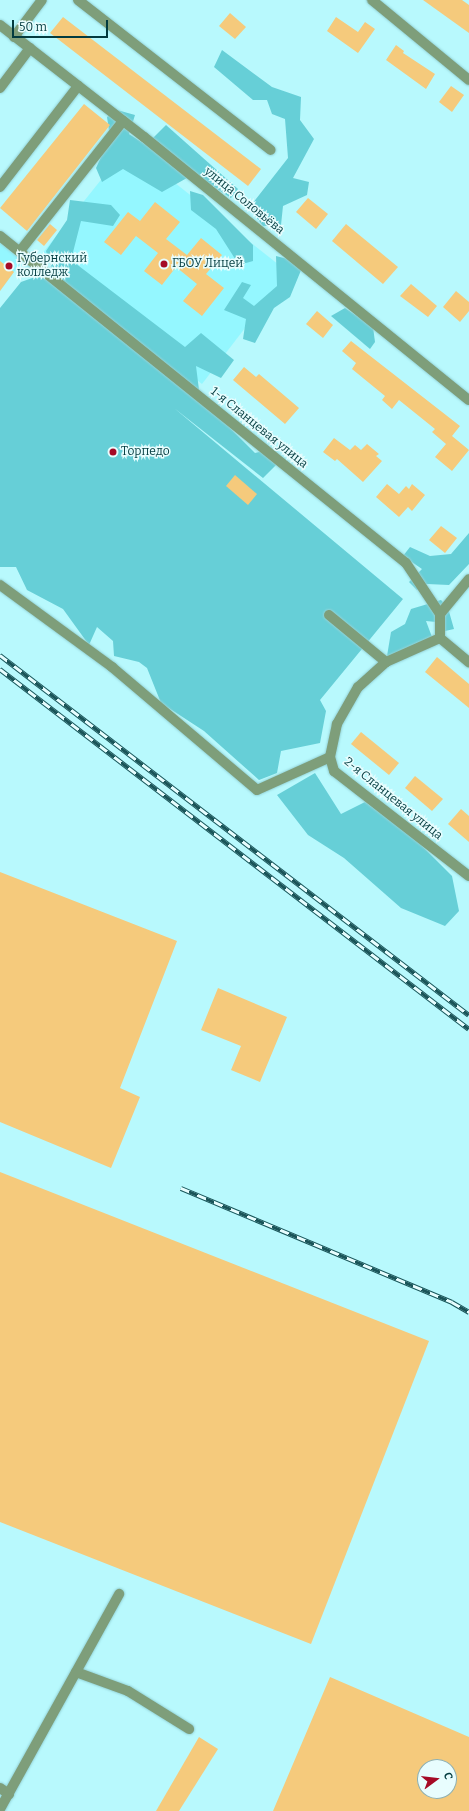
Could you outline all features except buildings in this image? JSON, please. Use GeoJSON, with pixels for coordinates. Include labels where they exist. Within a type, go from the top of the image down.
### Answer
{"type":"FeatureCollection","features":[{"type":"Feature","properties":{"kind":"street"},"geometry":{"type":"LineString","coordinates":[[14,36],[42,0]]}},
{"type":"Feature","properties":{"kind":"street"},"geometry":{"type":"LineString","coordinates":[[78,0],[271,150]]}},
{"type":"Feature","properties":{"kind":"street"},"geometry":{"type":"LineString","coordinates":[[372,0],[469,80]]}},
{"type":"Feature","properties":{"kind":"street","name":"улица Соловьёва"},"geometry":{"type":"LineString","coordinates":[[0,25],[123,121],[469,400]]}},
{"type":"Feature","properties":{"kind":"street"},"geometry":{"type":"LineString","coordinates":[[0,88],[30,48]]}},
{"type":"Feature","properties":{"kind":"street"},"geometry":{"type":"LineString","coordinates":[[0,187],[78,86]]}},
{"type":"Feature","properties":{"kind":"street"},"geometry":{"type":"LineString","coordinates":[[20,251],[123,121]]}},
{"type":"Feature","properties":{"kind":"street","name":"1-я Сланцевая улица"},"geometry":{"type":"LineString","coordinates":[[0,236],[406,563],[440,614]]}},
{"type":"Feature","properties":{"kind":"street"},"geometry":{"type":"LineString","coordinates":[[469,579],[440,614],[440,638],[469,662]]}},
{"type":"Feature","properties":{"kind":"street"},"geometry":{"type":"LineString","coordinates":[[0,585],[112,667],[258,790],[330,757]]}},
{"type":"Feature","properties":{"kind":"street"},"geometry":{"type":"LineString","coordinates":[[329,615],[386,662]]}},
{"type":"Feature","properties":{"kind":"street","name":"2-я Сланцевая улица"},"geometry":{"type":"LineString","coordinates":[[440,638],[386,662],[358,687],[337,724],[330,757],[334,772],[469,876]]}},
{"type":"Feature","properties":{"kind":"street"},"geometry":{"type":"LineString","coordinates":[[0,1809],[4,1791],[76,1672],[118,1594]]}},
{"type":"Feature","properties":{"kind":"street"},"geometry":{"type":"LineString","coordinates":[[76,1672],[128,1691],[189,1729]]}},
{"type":"Feature","properties":{"kind":"shaded area"},"geometry":{"type":"Polygon","coordinates":[[[222,50],[272,87],[301,97],[300,120],[314,139],[293,178],[309,182],[307,195],[283,206],[281,225],[263,226],[249,208],[288,158],[285,119],[272,114],[267,100],[253,100],[214,67],[222,50]]]}},
{"type":"Feature","properties":{"kind":"shaded area"},"geometry":{"type":"Polygon","coordinates":[[[117,110],[135,115],[129,134],[146,145],[166,125],[238,189],[231,198],[194,174],[162,192],[123,169],[102,182],[96,168],[110,137],[107,117],[117,110]]]}},
{"type":"Feature","properties":{"kind":"shaded area","name":"ГБОУ Лицей"},"geometry":{"type":"Polygon","coordinates":[[[128,146],[288,272],[202,384],[41,255],[128,146]]]}},
{"type":"Feature","properties":{"kind":"shaded area"},"geometry":{"type":"Polygon","coordinates":[[[190,191],[203,195],[253,245],[253,261],[239,265],[216,229],[191,210],[190,191]]]}},
{"type":"Feature","properties":{"kind":"shaded area","name":"Торпедо"},"geometry":{"type":"Polygon","coordinates":[[[70,200],[111,205],[120,215],[113,226],[81,221],[71,260],[185,347],[201,333],[234,360],[221,378],[196,366],[200,398],[255,453],[271,449],[276,465],[263,478],[174,408],[403,599],[320,700],[326,711],[320,743],[281,751],[277,773],[259,780],[204,731],[161,703],[147,668],[139,662],[114,656],[113,641],[97,627],[89,645],[63,609],[27,590],[16,567],[0,567],[0,308],[21,282],[52,271],[46,251],[67,220],[70,200]]]}},
{"type":"Feature","properties":{"kind":"shaded area","name":"Губернский колледж"},"geometry":{"type":"Polygon","coordinates":[[[0,243],[22,261],[0,291],[0,243]]]}},
{"type":"Feature","properties":{"kind":"shaded area"},"geometry":{"type":"Polygon","coordinates":[[[276,256],[304,263],[290,297],[274,308],[255,343],[243,339],[246,319],[224,310],[242,282],[251,285],[243,298],[254,306],[277,286],[276,256]]]}},
{"type":"Feature","properties":{"kind":"shaded area"},"geometry":{"type":"Polygon","coordinates":[[[345,308],[373,327],[375,342],[370,349],[331,316],[345,308]]]}},
{"type":"Feature","properties":{"kind":"shaded area"},"geometry":{"type":"Polygon","coordinates":[[[469,533],[469,564],[449,585],[427,584],[417,590],[409,582],[422,569],[403,556],[410,547],[430,556],[451,554],[469,533]]]}},
{"type":"Feature","properties":{"kind":"shaded area"},"geometry":{"type":"Polygon","coordinates":[[[441,600],[448,608],[454,629],[445,631],[436,622],[426,621],[432,637],[386,662],[391,632],[405,624],[411,609],[441,600]]]}},
{"type":"Feature","properties":{"kind":"shaded area"},"geometry":{"type":"Polygon","coordinates":[[[315,773],[341,814],[365,802],[414,838],[452,876],[459,911],[445,926],[401,908],[344,858],[308,835],[277,795],[315,773]]]}},
{"type":"Feature","properties":{"kind":"railway"},"geometry":{"type":"LineString","coordinates":[[0,655],[469,1015]]}},
{"type":"Feature","properties":{"kind":"railway"},"geometry":{"type":"LineString","coordinates":[[0,669],[469,1029]]}},
{"type":"Feature","properties":{"kind":"railway"},"geometry":{"type":"LineString","coordinates":[[181,1188],[452,1302],[469,1312]]}},
{"type":"Feature","properties":{"kind":"place","name":"ГБОУ Лицей"},"geometry":{"type":"Point","coordinates":[164,264]}},
{"type":"Feature","properties":{"kind":"place","name":"Губернский колледж"},"geometry":{"type":"Point","coordinates":[9,266]}},
{"type":"Feature","properties":{"kind":"place","name":"Торпедо"},"geometry":{"type":"Point","coordinates":[113,452]}}]}
